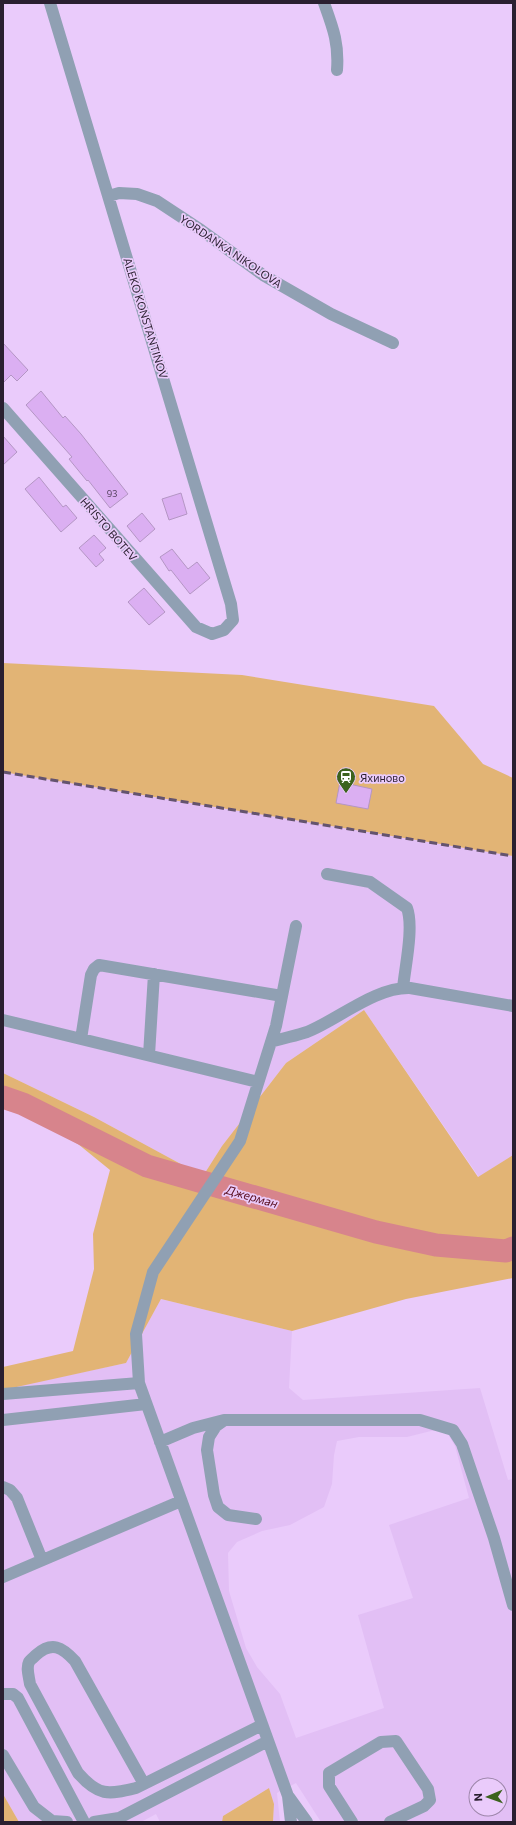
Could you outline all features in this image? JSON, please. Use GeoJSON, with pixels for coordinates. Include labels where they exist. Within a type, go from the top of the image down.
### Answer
{"type":"FeatureCollection","features":[{"type":"Feature","properties":{"kind":"street","name":"ALEKO KONSTANTINOV"},"geometry":{"type":"LineString","coordinates":[[50,3],[231,604],[233,620],[224,630]]}},
{"type":"Feature","properties":{"kind":"street"},"geometry":{"type":"LineString","coordinates":[[324,3],[334,32],[338,52],[337,70]]}},
{"type":"Feature","properties":{"kind":"street","name":"YORDANKA NIKOLOVA"},"geometry":{"type":"LineString","coordinates":[[109,196],[119,193],[137,194],[157,201],[201,230],[262,275],[331,314],[393,343]]}},
{"type":"Feature","properties":{"kind":"street","name":"HRISTO BOTEV"},"geometry":{"type":"LineString","coordinates":[[3,408],[196,627],[212,634],[224,630]]}},
{"type":"Feature","properties":{"kind":"street"},"geometry":{"type":"LineString","coordinates":[[327,874],[370,882],[408,908],[410,915],[403,988]]}},
{"type":"Feature","properties":{"kind":"street"},"geometry":{"type":"LineString","coordinates":[[291,1822],[288,1796],[139,1383],[136,1334],[153,1272],[240,1141],[271,1042],[296,926]]}},
{"type":"Feature","properties":{"kind":"street"},"geometry":{"type":"LineString","coordinates":[[81,1039],[91,975],[94,969],[99,965],[282,996]]}},
{"type":"Feature","properties":{"kind":"street"},"geometry":{"type":"LineString","coordinates":[[149,1055],[154,974]]}},
{"type":"Feature","properties":{"kind":"street"},"geometry":{"type":"LineString","coordinates":[[271,1042],[306,1032],[381,994],[403,988],[513,1006]]}},
{"type":"Feature","properties":{"kind":"street"},"geometry":{"type":"LineString","coordinates":[[3,1020],[258,1082]]}},
{"type":"Feature","properties":{"kind":"street"},"geometry":{"type":"LineString","coordinates":[[3,1394],[139,1383]]}},
{"type":"Feature","properties":{"kind":"street"},"geometry":{"type":"LineString","coordinates":[[3,1420],[146,1404]]}},
{"type":"Feature","properties":{"kind":"street"},"geometry":{"type":"LineString","coordinates":[[160,1442],[193,1428],[224,1420],[420,1420],[453,1430],[462,1444],[494,1538],[513,1606]]}},
{"type":"Feature","properties":{"kind":"street"},"geometry":{"type":"LineString","coordinates":[[224,1420],[216,1426],[209,1436],[206,1450],[214,1495],[218,1507],[228,1515],[256,1519]]}},
{"type":"Feature","properties":{"kind":"street"},"geometry":{"type":"LineString","coordinates":[[3,1487],[10,1490],[17,1498],[42,1560]]}},
{"type":"Feature","properties":{"kind":"street"},"geometry":{"type":"LineString","coordinates":[[3,1577],[181,1501]]}},
{"type":"Feature","properties":{"kind":"street"},"geometry":{"type":"LineString","coordinates":[[144,1784],[75,1661],[66,1650],[54,1646],[42,1650],[29,1662],[28,1672],[30,1684],[78,1773],[89,1785],[100,1792],[117,1792],[136,1788],[144,1784],[262,1725]]}},
{"type":"Feature","properties":{"kind":"street"},"geometry":{"type":"LineString","coordinates":[[3,1694],[13,1694],[18,1698],[84,1822]]}},
{"type":"Feature","properties":{"kind":"street"},"geometry":{"type":"LineString","coordinates":[[352,1822],[329,1786],[329,1773],[381,1742],[389,1740],[396,1741],[428,1789],[430,1800],[424,1806],[390,1822]]}},
{"type":"Feature","properties":{"kind":"street"},"geometry":{"type":"LineString","coordinates":[[94,1822],[119,1818],[268,1741]]}},
{"type":"Feature","properties":{"kind":"street"},"geometry":{"type":"LineString","coordinates":[[3,1755],[34,1807],[52,1821],[67,1822]]}},
{"type":"Feature","properties":{"kind":"street"},"geometry":{"type":"LineString","coordinates":[[288,1796],[307,1822]]}},
{"type":"Feature","properties":{"kind":"shaded area"},"geometry":{"type":"Polygon","coordinates":[[[3,663],[242,675],[434,706],[483,764],[513,778],[513,856],[3,772],[3,663]]]}},
{"type":"Feature","properties":{"kind":"shaded area"},"geometry":{"type":"Polygon","coordinates":[[[3,772],[513,856],[513,1155],[479,1177],[364,1010],[286,1063],[222,1146],[203,1176],[94,1117],[3,1073],[3,772]]]}},
{"type":"Feature","properties":{"kind":"shaded area"},"geometry":{"type":"Polygon","coordinates":[[[364,1010],[478,1177],[513,1155],[513,1278],[406,1299],[292,1331],[161,1299],[126,1363],[3,1389],[3,1367],[73,1351],[94,1269],[93,1234],[110,1170],[78,1144],[3,1103],[3,1073],[94,1117],[203,1176],[222,1146],[286,1063],[364,1010]]]}},
{"type":"Feature","properties":{"kind":"shaded area"},"geometry":{"type":"Polygon","coordinates":[[[161,1299],[292,1331],[289,1388],[303,1400],[480,1388],[508,1480],[513,1479],[513,1822],[321,1822],[296,1783],[277,1793],[280,1822],[273,1822],[274,1804],[269,1788],[223,1816],[222,1822],[160,1822],[156,1814],[141,1822],[19,1822],[3,1794],[3,1389],[126,1363],[161,1299]],[[431,1431],[407,1437],[359,1437],[337,1441],[334,1455],[332,1484],[324,1507],[290,1525],[262,1531],[237,1542],[228,1553],[229,1591],[246,1648],[257,1667],[280,1694],[296,1738],[384,1708],[358,1615],[413,1598],[389,1525],[469,1498],[455,1446],[446,1431],[431,1431]]]}},
{"type":"Feature","properties":{"kind":"shaded area"},"geometry":{"type":"Polygon","coordinates":[[[269,1788],[274,1804],[273,1822],[222,1822],[223,1816],[269,1788]]]}},
{"type":"Feature","properties":{"kind":"shaded area"},"geometry":{"type":"Polygon","coordinates":[[[3,1794],[19,1822],[3,1822],[3,1794]]]}},
{"type":"Feature","properties":{"kind":"building"},"geometry":{"type":"Polygon","coordinates":[[[3,343],[28,370],[17,381],[11,375],[3,383],[3,343]]]}},
{"type":"Feature","properties":{"kind":"building"},"geometry":{"type":"Polygon","coordinates":[[[41,391],[63,418],[65,416],[81,434],[128,494],[110,508],[69,459],[72,457],[26,405],[41,391]]]}},
{"type":"Feature","properties":{"kind":"building"},"geometry":{"type":"Polygon","coordinates":[[[3,436],[17,452],[3,465],[3,436]]]}},
{"type":"Feature","properties":{"kind":"building"},"geometry":{"type":"Polygon","coordinates":[[[39,477],[63,507],[66,505],[77,518],[61,532],[25,489],[39,477]]]}},
{"type":"Feature","properties":{"kind":"building"},"geometry":{"type":"Polygon","coordinates":[[[181,493],[187,514],[169,520],[162,499],[181,493]]]}},
{"type":"Feature","properties":{"kind":"building"},"geometry":{"type":"Polygon","coordinates":[[[142,513],[155,529],[140,542],[127,526],[142,513]]]}},
{"type":"Feature","properties":{"kind":"building"},"geometry":{"type":"Polygon","coordinates":[[[94,535],[106,548],[99,554],[104,560],[96,567],[79,548],[94,535]]]}},
{"type":"Feature","properties":{"kind":"building"},"geometry":{"type":"Polygon","coordinates":[[[172,549],[188,569],[197,562],[210,578],[190,594],[171,570],[169,571],[160,557],[172,549]]]}},
{"type":"Feature","properties":{"kind":"building"},"geometry":{"type":"Polygon","coordinates":[[[144,588],[165,612],[149,625],[128,602],[144,588]]]}},
{"type":"Feature","properties":{"kind":"building"},"geometry":{"type":"Polygon","coordinates":[[[340,782],[372,789],[368,809],[336,803],[340,782]]]}},
{"type":"Feature","properties":{"kind":"waterway","name":"Джерман"},"geometry":{"type":"LineString","coordinates":[[3,1097],[23,1104],[147,1166],[376,1232],[436,1245],[506,1251],[513,1248]]}},
{"type":"Feature","properties":{"kind":"railway"},"geometry":{"type":"LineString","coordinates":[[3,772],[513,856]]}},
{"type":"Feature","properties":{"kind":"place","name":"Яхиново"},"geometry":{"type":"Point","coordinates":[346,794]}}]}
